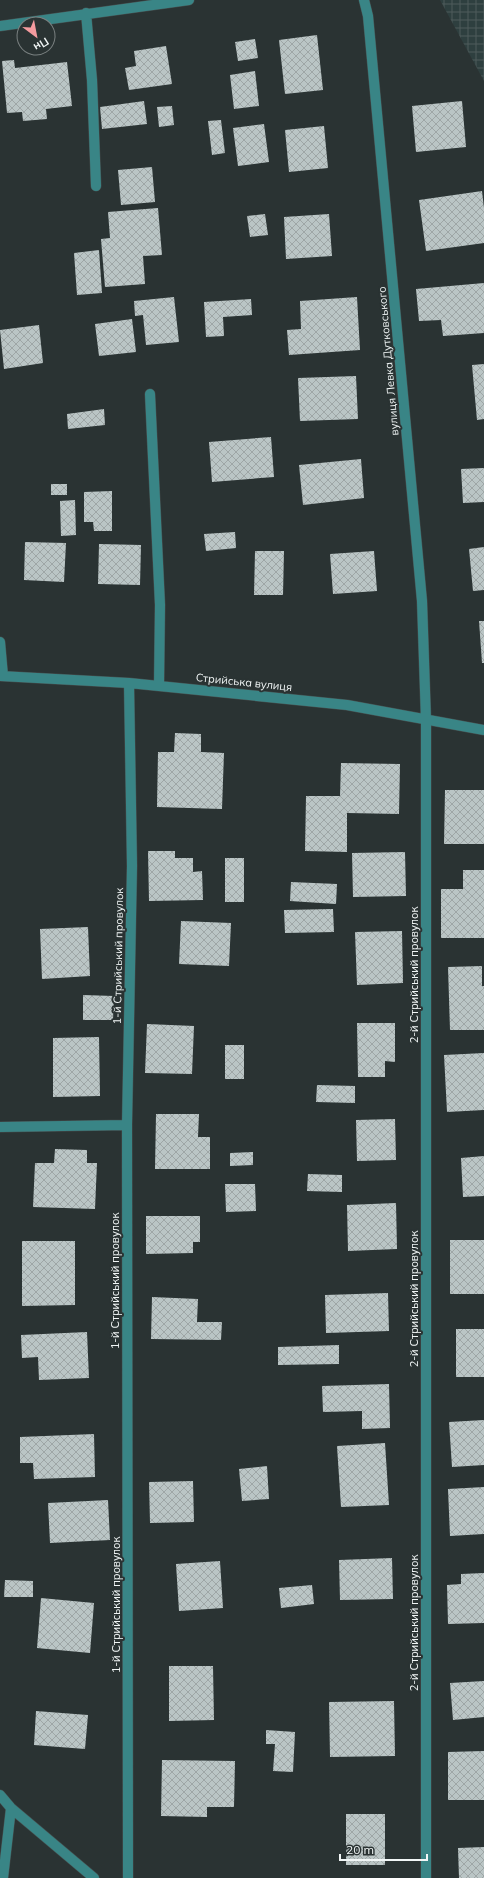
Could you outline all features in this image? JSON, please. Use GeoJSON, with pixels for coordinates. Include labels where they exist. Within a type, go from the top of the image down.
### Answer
{"type":"FeatureCollection","features":[{"type":"Feature","properties":{"kind":"street"},"geometry":{"type":"LineString","coordinates":[[0,26],[189,0]]}},
{"type":"Feature","properties":{"kind":"street","name":"вулиця Левка Дутковського"},"geometry":{"type":"LineString","coordinates":[[364,0],[368,16],[422,601],[426,720]]}},
{"type":"Feature","properties":{"kind":"street"},"geometry":{"type":"LineString","coordinates":[[86,13],[92,80],[96,186]]}},
{"type":"Feature","properties":{"kind":"street"},"geometry":{"type":"LineString","coordinates":[[150,394],[160,605],[159,686]]}},
{"type":"Feature","properties":{"kind":"street"},"geometry":{"type":"LineString","coordinates":[[0,642],[2,676]]}},
{"type":"Feature","properties":{"kind":"street","name":"Стрийська вулиця"},"geometry":{"type":"LineString","coordinates":[[2,676],[129,683],[347,705],[484,730]]}},
{"type":"Feature","properties":{"kind":"street","name":"1-й Стрийський провулок"},"geometry":{"type":"LineString","coordinates":[[128,1878],[127,1125],[132,866],[129,683]]}},
{"type":"Feature","properties":{"kind":"street","name":"2-й Стрийський провулок"},"geometry":{"type":"LineString","coordinates":[[426,720],[426,1878]]}},
{"type":"Feature","properties":{"kind":"street"},"geometry":{"type":"LineString","coordinates":[[0,1127],[127,1125]]}},
{"type":"Feature","properties":{"kind":"street"},"geometry":{"type":"LineString","coordinates":[[0,1795],[11,1808],[94,1878]]}},
{"type":"Feature","properties":{"kind":"street"},"geometry":{"type":"LineString","coordinates":[[3,1878],[11,1808]]}},
{"type":"Feature","properties":{"kind":"shaded area"},"geometry":{"type":"Polygon","coordinates":[[[440,0],[484,0],[484,81],[440,0]]]}},
{"type":"Feature","properties":{"kind":"building"},"geometry":{"type":"Polygon","coordinates":[[[317,35],[323,90],[285,94],[279,40],[317,35]]]}},
{"type":"Feature","properties":{"kind":"building"},"geometry":{"type":"Polygon","coordinates":[[[255,39],[258,58],[238,61],[235,42],[255,39]]]}},
{"type":"Feature","properties":{"kind":"building"},"geometry":{"type":"Polygon","coordinates":[[[166,46],[172,84],[129,90],[125,68],[136,66],[134,51],[166,46]]]}},
{"type":"Feature","properties":{"kind":"building"},"geometry":{"type":"Polygon","coordinates":[[[14,60],[15,68],[67,62],[72,106],[46,109],[47,119],[23,121],[22,112],[7,113],[2,61],[14,60]]]}},
{"type":"Feature","properties":{"kind":"building"},"geometry":{"type":"Polygon","coordinates":[[[255,71],[259,106],[234,109],[230,75],[255,71]]]}},
{"type":"Feature","properties":{"kind":"building"},"geometry":{"type":"Polygon","coordinates":[[[144,101],[147,124],[102,129],[100,107],[144,101]]]}},
{"type":"Feature","properties":{"kind":"building"},"geometry":{"type":"Polygon","coordinates":[[[462,101],[466,147],[416,152],[412,106],[462,101]]]}},
{"type":"Feature","properties":{"kind":"building"},"geometry":{"type":"Polygon","coordinates":[[[172,106],[174,125],[159,127],[157,107],[172,106]]]}},
{"type":"Feature","properties":{"kind":"building"},"geometry":{"type":"Polygon","coordinates":[[[221,120],[225,153],[212,155],[208,121],[221,120]]]}},
{"type":"Feature","properties":{"kind":"building"},"geometry":{"type":"Polygon","coordinates":[[[264,124],[269,162],[238,166],[233,128],[264,124]]]}},
{"type":"Feature","properties":{"kind":"building"},"geometry":{"type":"Polygon","coordinates":[[[324,126],[328,168],[289,172],[285,130],[324,126]]]}},
{"type":"Feature","properties":{"kind":"building"},"geometry":{"type":"Polygon","coordinates":[[[152,167],[155,202],[121,205],[118,170],[152,167]]]}},
{"type":"Feature","properties":{"kind":"building"},"geometry":{"type":"Polygon","coordinates":[[[482,191],[484,208],[484,243],[426,251],[419,200],[482,191]]]}},
{"type":"Feature","properties":{"kind":"building"},"geometry":{"type":"Polygon","coordinates":[[[158,208],[162,255],[143,256],[145,284],[105,287],[101,239],[110,238],[108,212],[158,208]]]}},
{"type":"Feature","properties":{"kind":"building"},"geometry":{"type":"Polygon","coordinates":[[[265,214],[268,235],[250,237],[247,216],[265,214]]]}},
{"type":"Feature","properties":{"kind":"building"},"geometry":{"type":"Polygon","coordinates":[[[329,214],[332,256],[286,259],[284,217],[329,214]]]}},
{"type":"Feature","properties":{"kind":"building"},"geometry":{"type":"Polygon","coordinates":[[[99,250],[102,293],[77,295],[74,253],[99,250]]]}},
{"type":"Feature","properties":{"kind":"building"},"geometry":{"type":"Polygon","coordinates":[[[484,283],[484,333],[443,336],[441,320],[419,321],[416,289],[484,283]]]}},
{"type":"Feature","properties":{"kind":"building"},"geometry":{"type":"Polygon","coordinates":[[[174,297],[179,342],[146,345],[143,315],[135,316],[134,301],[174,297]]]}},
{"type":"Feature","properties":{"kind":"building"},"geometry":{"type":"Polygon","coordinates":[[[357,297],[360,350],[289,355],[287,330],[301,329],[300,301],[357,297]]]}},
{"type":"Feature","properties":{"kind":"building"},"geometry":{"type":"Polygon","coordinates":[[[251,299],[252,315],[223,317],[224,336],[206,337],[204,302],[251,299]]]}},
{"type":"Feature","properties":{"kind":"building"},"geometry":{"type":"Polygon","coordinates":[[[132,319],[136,352],[99,356],[95,324],[132,319]]]}},
{"type":"Feature","properties":{"kind":"building"},"geometry":{"type":"Polygon","coordinates":[[[39,325],[43,363],[4,369],[0,330],[39,325]]]}},
{"type":"Feature","properties":{"kind":"building"},"geometry":{"type":"Polygon","coordinates":[[[484,364],[484,419],[477,420],[472,365],[484,364]]]}},
{"type":"Feature","properties":{"kind":"building"},"geometry":{"type":"Polygon","coordinates":[[[356,376],[358,419],[300,421],[298,378],[356,376]]]}},
{"type":"Feature","properties":{"kind":"building"},"geometry":{"type":"Polygon","coordinates":[[[104,409],[105,425],[68,429],[67,414],[104,409]]]}},
{"type":"Feature","properties":{"kind":"building"},"geometry":{"type":"Polygon","coordinates":[[[271,437],[274,477],[212,482],[209,442],[271,437]]]}},
{"type":"Feature","properties":{"kind":"building"},"geometry":{"type":"Polygon","coordinates":[[[361,459],[364,498],[303,505],[299,465],[361,459]]]}},
{"type":"Feature","properties":{"kind":"building"},"geometry":{"type":"Polygon","coordinates":[[[484,468],[484,502],[463,503],[461,469],[484,468]]]}},
{"type":"Feature","properties":{"kind":"building"},"geometry":{"type":"Polygon","coordinates":[[[51,484],[67,484],[67,495],[51,495],[51,484]]]}},
{"type":"Feature","properties":{"kind":"building"},"geometry":{"type":"Polygon","coordinates":[[[112,491],[112,531],[94,531],[93,522],[84,522],[84,492],[112,491]]]}},
{"type":"Feature","properties":{"kind":"building"},"geometry":{"type":"Polygon","coordinates":[[[75,500],[76,535],[61,536],[60,501],[75,500]]]}},
{"type":"Feature","properties":{"kind":"building"},"geometry":{"type":"Polygon","coordinates":[[[235,532],[236,548],[206,551],[204,534],[235,532]]]}},
{"type":"Feature","properties":{"kind":"building"},"geometry":{"type":"Polygon","coordinates":[[[25,542],[66,543],[64,582],[24,580],[25,542]]]}},
{"type":"Feature","properties":{"kind":"building"},"geometry":{"type":"Polygon","coordinates":[[[99,544],[141,545],[140,585],[98,584],[99,544]]]}},
{"type":"Feature","properties":{"kind":"building"},"geometry":{"type":"Polygon","coordinates":[[[484,547],[484,590],[473,591],[469,549],[484,547]]]}},
{"type":"Feature","properties":{"kind":"building"},"geometry":{"type":"Polygon","coordinates":[[[255,551],[284,551],[283,595],[254,595],[255,551]]]}},
{"type":"Feature","properties":{"kind":"building"},"geometry":{"type":"Polygon","coordinates":[[[374,551],[377,591],[333,594],[330,554],[374,551]]]}},
{"type":"Feature","properties":{"kind":"building"},"geometry":{"type":"Polygon","coordinates":[[[479,621],[484,621],[484,663],[482,663],[479,621]]]}},
{"type":"Feature","properties":{"kind":"building"},"geometry":{"type":"Polygon","coordinates":[[[175,733],[201,734],[201,752],[224,753],[222,809],[157,807],[158,752],[174,752],[175,733]]]}},
{"type":"Feature","properties":{"kind":"building"},"geometry":{"type":"Polygon","coordinates":[[[341,763],[400,764],[399,814],[347,813],[347,852],[305,851],[306,796],[340,796],[341,763]]]}},
{"type":"Feature","properties":{"kind":"building"},"geometry":{"type":"Polygon","coordinates":[[[445,790],[484,790],[484,844],[444,844],[445,790]]]}},
{"type":"Feature","properties":{"kind":"building"},"geometry":{"type":"Polygon","coordinates":[[[148,851],[175,851],[175,858],[193,858],[193,872],[202,871],[203,900],[149,901],[148,851]]]}},
{"type":"Feature","properties":{"kind":"building"},"geometry":{"type":"Polygon","coordinates":[[[405,852],[406,896],[353,897],[352,853],[405,852]]]}},
{"type":"Feature","properties":{"kind":"building"},"geometry":{"type":"Polygon","coordinates":[[[225,858],[244,858],[244,902],[225,902],[225,858]]]}},
{"type":"Feature","properties":{"kind":"building"},"geometry":{"type":"Polygon","coordinates":[[[463,870],[484,870],[484,938],[441,938],[441,889],[463,889],[463,870]]]}},
{"type":"Feature","properties":{"kind":"building"},"geometry":{"type":"Polygon","coordinates":[[[291,882],[337,884],[336,904],[290,901],[291,882]]]}},
{"type":"Feature","properties":{"kind":"building"},"geometry":{"type":"Polygon","coordinates":[[[333,909],[334,932],[285,933],[284,910],[333,909]]]}},
{"type":"Feature","properties":{"kind":"building"},"geometry":{"type":"Polygon","coordinates":[[[181,921],[231,923],[229,966],[179,964],[181,921]]]}},
{"type":"Feature","properties":{"kind":"building"},"geometry":{"type":"Polygon","coordinates":[[[88,927],[90,976],[42,979],[40,929],[88,927]]]}},
{"type":"Feature","properties":{"kind":"building"},"geometry":{"type":"Polygon","coordinates":[[[402,931],[403,983],[357,985],[355,932],[402,931]]]}},
{"type":"Feature","properties":{"kind":"building"},"geometry":{"type":"Polygon","coordinates":[[[482,966],[482,986],[484,986],[484,1030],[450,1030],[448,967],[482,966]]]}},
{"type":"Feature","properties":{"kind":"building"},"geometry":{"type":"Polygon","coordinates":[[[83,995],[114,996],[113,1020],[83,1020],[83,995]]]}},
{"type":"Feature","properties":{"kind":"building"},"geometry":{"type":"Polygon","coordinates":[[[357,1023],[395,1023],[395,1062],[385,1061],[385,1077],[358,1077],[357,1023]]]}},
{"type":"Feature","properties":{"kind":"building"},"geometry":{"type":"Polygon","coordinates":[[[147,1024],[194,1026],[192,1074],[145,1073],[147,1024]]]}},
{"type":"Feature","properties":{"kind":"building"},"geometry":{"type":"Polygon","coordinates":[[[99,1037],[100,1096],[53,1097],[53,1038],[99,1037]]]}},
{"type":"Feature","properties":{"kind":"building"},"geometry":{"type":"Polygon","coordinates":[[[225,1045],[244,1045],[244,1079],[225,1079],[225,1045]]]}},
{"type":"Feature","properties":{"kind":"building"},"geometry":{"type":"Polygon","coordinates":[[[484,1053],[484,1110],[447,1112],[444,1055],[484,1053]]]}},
{"type":"Feature","properties":{"kind":"building"},"geometry":{"type":"Polygon","coordinates":[[[317,1085],[355,1086],[355,1103],[316,1102],[317,1085]]]}},
{"type":"Feature","properties":{"kind":"building"},"geometry":{"type":"Polygon","coordinates":[[[156,1114],[199,1114],[198,1137],[210,1137],[210,1169],[155,1169],[156,1114]]]}},
{"type":"Feature","properties":{"kind":"building"},"geometry":{"type":"Polygon","coordinates":[[[395,1119],[396,1160],[357,1161],[356,1120],[395,1119]]]}},
{"type":"Feature","properties":{"kind":"building"},"geometry":{"type":"Polygon","coordinates":[[[55,1149],[87,1150],[87,1163],[97,1163],[95,1209],[33,1207],[35,1163],[54,1163],[55,1149]]]}},
{"type":"Feature","properties":{"kind":"building"},"geometry":{"type":"Polygon","coordinates":[[[253,1152],[253,1165],[230,1166],[230,1153],[253,1152]]]}},
{"type":"Feature","properties":{"kind":"building"},"geometry":{"type":"Polygon","coordinates":[[[484,1156],[484,1196],[463,1197],[461,1158],[484,1156]]]}},
{"type":"Feature","properties":{"kind":"building"},"geometry":{"type":"Polygon","coordinates":[[[308,1174],[342,1175],[342,1192],[307,1191],[308,1174]]]}},
{"type":"Feature","properties":{"kind":"building"},"geometry":{"type":"Polygon","coordinates":[[[225,1184],[255,1184],[256,1211],[226,1212],[225,1184]]]}},
{"type":"Feature","properties":{"kind":"building"},"geometry":{"type":"Polygon","coordinates":[[[396,1203],[397,1249],[348,1251],[347,1205],[396,1203]]]}},
{"type":"Feature","properties":{"kind":"building"},"geometry":{"type":"Polygon","coordinates":[[[146,1216],[200,1216],[200,1242],[193,1242],[193,1253],[146,1254],[146,1216]]]}},
{"type":"Feature","properties":{"kind":"building"},"geometry":{"type":"Polygon","coordinates":[[[450,1240],[484,1240],[484,1294],[450,1294],[450,1240]]]}},
{"type":"Feature","properties":{"kind":"building"},"geometry":{"type":"Polygon","coordinates":[[[22,1241],[75,1241],[75,1305],[22,1306],[22,1241]]]}},
{"type":"Feature","properties":{"kind":"building"},"geometry":{"type":"Polygon","coordinates":[[[388,1293],[389,1331],[326,1333],[325,1295],[388,1293]]]}},
{"type":"Feature","properties":{"kind":"building"},"geometry":{"type":"Polygon","coordinates":[[[152,1297],[198,1299],[197,1322],[222,1322],[221,1340],[151,1339],[152,1297]]]}},
{"type":"Feature","properties":{"kind":"building"},"geometry":{"type":"Polygon","coordinates":[[[456,1329],[484,1329],[484,1377],[456,1377],[456,1329]]]}},
{"type":"Feature","properties":{"kind":"building"},"geometry":{"type":"Polygon","coordinates":[[[87,1332],[89,1378],[39,1380],[38,1357],[22,1358],[21,1335],[87,1332]]]}},
{"type":"Feature","properties":{"kind":"building"},"geometry":{"type":"Polygon","coordinates":[[[339,1345],[339,1364],[278,1365],[278,1347],[339,1345]]]}},
{"type":"Feature","properties":{"kind":"building"},"geometry":{"type":"Polygon","coordinates":[[[389,1384],[390,1428],[362,1429],[362,1411],[323,1412],[322,1386],[389,1384]]]}},
{"type":"Feature","properties":{"kind":"building"},"geometry":{"type":"Polygon","coordinates":[[[484,1420],[484,1465],[452,1467],[449,1422],[484,1420]]]}},
{"type":"Feature","properties":{"kind":"building"},"geometry":{"type":"Polygon","coordinates":[[[94,1434],[95,1477],[34,1479],[33,1463],[20,1463],[20,1437],[94,1434]]]}},
{"type":"Feature","properties":{"kind":"building"},"geometry":{"type":"Polygon","coordinates":[[[385,1443],[389,1505],[341,1507],[337,1446],[385,1443]]]}},
{"type":"Feature","properties":{"kind":"building"},"geometry":{"type":"Polygon","coordinates":[[[267,1466],[269,1499],[242,1501],[239,1469],[267,1466]]]}},
{"type":"Feature","properties":{"kind":"building"},"geometry":{"type":"Polygon","coordinates":[[[193,1481],[194,1522],[150,1523],[149,1482],[193,1481]]]}},
{"type":"Feature","properties":{"kind":"building"},"geometry":{"type":"Polygon","coordinates":[[[484,1487],[484,1534],[450,1536],[448,1489],[484,1487]]]}},
{"type":"Feature","properties":{"kind":"building"},"geometry":{"type":"Polygon","coordinates":[[[108,1500],[110,1540],[50,1543],[48,1503],[108,1500]]]}},
{"type":"Feature","properties":{"kind":"building"},"geometry":{"type":"Polygon","coordinates":[[[392,1558],[393,1599],[340,1600],[339,1560],[392,1558]]]}},
{"type":"Feature","properties":{"kind":"building"},"geometry":{"type":"Polygon","coordinates":[[[220,1561],[223,1608],[179,1611],[176,1564],[220,1561]]]}},
{"type":"Feature","properties":{"kind":"building"},"geometry":{"type":"Polygon","coordinates":[[[484,1573],[484,1623],[448,1624],[447,1585],[461,1584],[461,1574],[484,1573]]]}},
{"type":"Feature","properties":{"kind":"building"},"geometry":{"type":"Polygon","coordinates":[[[5,1580],[33,1581],[33,1597],[4,1597],[5,1580]]]}},
{"type":"Feature","properties":{"kind":"building"},"geometry":{"type":"Polygon","coordinates":[[[312,1585],[314,1604],[281,1608],[279,1588],[312,1585]]]}},
{"type":"Feature","properties":{"kind":"building"},"geometry":{"type":"Polygon","coordinates":[[[41,1598],[94,1603],[90,1653],[37,1648],[41,1598]]]}},
{"type":"Feature","properties":{"kind":"building"},"geometry":{"type":"Polygon","coordinates":[[[169,1666],[213,1666],[214,1720],[169,1721],[169,1666]]]}},
{"type":"Feature","properties":{"kind":"building"},"geometry":{"type":"Polygon","coordinates":[[[484,1681],[484,1717],[453,1720],[450,1683],[484,1681]]]}},
{"type":"Feature","properties":{"kind":"building"},"geometry":{"type":"Polygon","coordinates":[[[394,1701],[395,1756],[330,1757],[329,1702],[394,1701]]]}},
{"type":"Feature","properties":{"kind":"building"},"geometry":{"type":"Polygon","coordinates":[[[36,1711],[88,1715],[85,1749],[34,1745],[36,1711]]]}},
{"type":"Feature","properties":{"kind":"building"},"geometry":{"type":"Polygon","coordinates":[[[266,1730],[295,1732],[293,1772],[273,1771],[275,1744],[266,1744],[266,1730]]]}},
{"type":"Feature","properties":{"kind":"building"},"geometry":{"type":"Polygon","coordinates":[[[484,1751],[484,1800],[448,1800],[448,1752],[484,1751]]]}},
{"type":"Feature","properties":{"kind":"building"},"geometry":{"type":"Polygon","coordinates":[[[162,1760],[235,1761],[234,1807],[207,1807],[207,1817],[161,1816],[162,1760]]]}},
{"type":"Feature","properties":{"kind":"building"},"geometry":{"type":"Polygon","coordinates":[[[346,1814],[385,1814],[385,1865],[346,1865],[346,1814]]]}},
{"type":"Feature","properties":{"kind":"building"},"geometry":{"type":"Polygon","coordinates":[[[484,1847],[484,1878],[459,1878],[458,1848],[484,1847]]]}}]}
